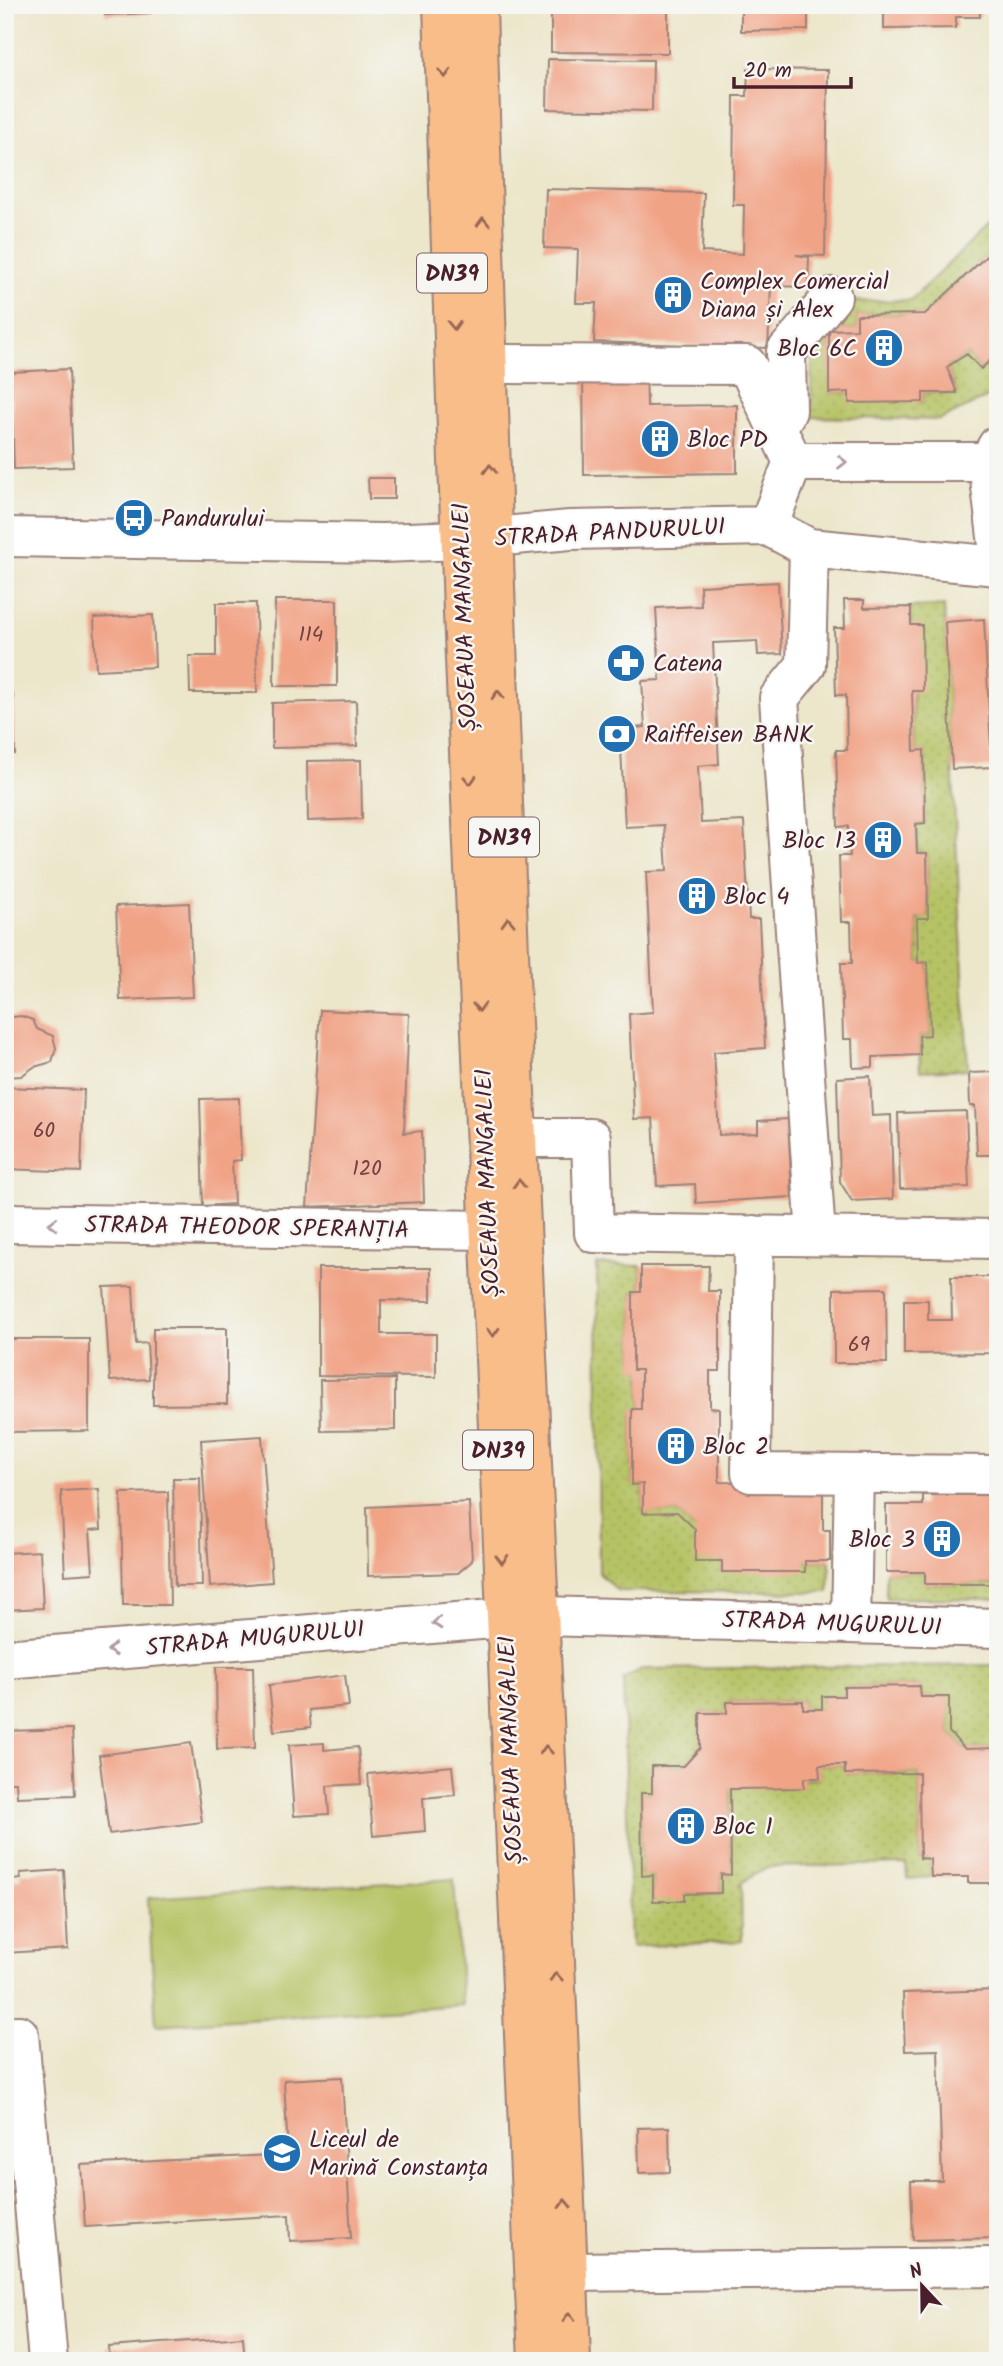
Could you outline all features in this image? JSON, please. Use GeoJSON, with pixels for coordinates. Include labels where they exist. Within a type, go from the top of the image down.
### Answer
{"type":"FeatureCollection","features":[{"type":"Feature","properties":{"kind":"main road","name":"ȘOSEAUA MANGALIEI"},"geometry":{"type":"LineString","coordinates":[[443,5],[517,1138],[522,1617],[538,2361]]}},
{"type":"Feature","properties":{"kind":"main road","name":"ȘOSEAUA MANGALIEI"},"geometry":{"type":"LineString","coordinates":[[477,5],[486,364],[476,539],[489,1230],[522,1617],[568,2272],[571,2361]]}},
{"type":"Feature","properties":{"kind":"street"},"geometry":{"type":"LineString","coordinates":[[768,526],[785,445],[786,352],[832,297]]}},
{"type":"Feature","properties":{"kind":"street"},"geometry":{"type":"LineString","coordinates":[[486,364],[747,365],[785,445]]}},
{"type":"Feature","properties":{"kind":"street"},"geometry":{"type":"LineString","coordinates":[[785,445],[993,454],[998,545]]}},
{"type":"Feature","properties":{"kind":"street","name":"STRADA PANDURULUI"},"geometry":{"type":"LineString","coordinates":[[5,537],[382,543],[476,539],[570,530],[768,526],[809,548],[998,566]]}},
{"type":"Feature","properties":{"kind":"street"},"geometry":{"type":"LineString","coordinates":[[809,548],[806,665],[779,698],[816,1236]]}},
{"type":"Feature","properties":{"kind":"street"},"geometry":{"type":"LineString","coordinates":[[517,1138],[591,1138],[594,1233],[998,1239]]}},
{"type":"Feature","properties":{"kind":"street","name":"STRADA THEODOR SPERANȚIA"},"geometry":{"type":"LineString","coordinates":[[5,1223],[489,1230]]}},
{"type":"Feature","properties":{"kind":"street"},"geometry":{"type":"LineString","coordinates":[[754,1235],[751,1473],[998,1475]]}},
{"type":"Feature","properties":{"kind":"street"},"geometry":{"type":"LineString","coordinates":[[851,1624],[854,1474]]}},
{"type":"Feature","properties":{"kind":"street","name":"STRADA MUGURULUI"},"geometry":{"type":"LineString","coordinates":[[5,1659],[522,1617],[998,1628]]}},
{"type":"Feature","properties":{"kind":"street"},"geometry":{"type":"LineString","coordinates":[[12,2036],[48,2361]]}},
{"type":"Feature","properties":{"kind":"street"},"geometry":{"type":"LineString","coordinates":[[568,2272],[998,2267]]}},
{"type":"Feature","properties":{"kind":"green space"},"geometry":{"type":"Polygon","coordinates":[[[998,216],[998,245],[925,314],[857,315],[857,329],[829,330],[830,393],[849,392],[923,402],[923,393],[957,393],[947,367],[967,354],[981,369],[998,353],[998,388],[988,397],[940,420],[811,417],[812,330],[834,302],[911,300],[998,216]]]}},
{"type":"Feature","properties":{"kind":"green space"},"geometry":{"type":"Polygon","coordinates":[[[944,606],[968,1069],[920,1071],[919,1036],[930,1035],[928,963],[918,963],[917,918],[928,917],[927,853],[917,853],[916,824],[925,823],[924,751],[914,751],[911,607],[944,606]]]}},
{"type":"Feature","properties":{"kind":"green space"},"geometry":{"type":"Polygon","coordinates":[[[597,1265],[641,1266],[641,1292],[633,1292],[633,1369],[641,1370],[641,1409],[632,1410],[632,1484],[643,1484],[643,1512],[677,1512],[722,1561],[722,1572],[805,1561],[830,1561],[829,1592],[618,1591],[599,1573],[597,1265]]]}},
{"type":"Feature","properties":{"kind":"green space"},"geometry":{"type":"Polygon","coordinates":[[[886,1572],[925,1572],[926,1584],[998,1584],[998,1599],[886,1598],[886,1572]]]}},
{"type":"Feature","properties":{"kind":"green space"},"geometry":{"type":"Polygon","coordinates":[[[998,1665],[998,1775],[997,1748],[965,1749],[949,1732],[948,1697],[921,1697],[920,1686],[844,1687],[844,1696],[822,1696],[822,1709],[803,1709],[803,1701],[728,1702],[727,1713],[700,1713],[700,1748],[684,1766],[652,1766],[652,1793],[641,1794],[642,1875],[653,1875],[653,1900],[684,1894],[721,1893],[721,1874],[730,1875],[730,1789],[819,1778],[819,1765],[845,1765],[846,1774],[919,1773],[920,1858],[930,1859],[931,1877],[907,1879],[906,1864],[767,1867],[741,1883],[742,1941],[631,1947],[623,1679],[642,1669],[998,1665]]]}},
{"type":"Feature","properties":{"kind":"green space"},"geometry":{"type":"Polygon","coordinates":[[[454,1879],[462,2005],[156,2025],[148,1898],[454,1879]]]}},
{"type":"Feature","properties":{"kind":"building"},"geometry":{"type":"Polygon","coordinates":[[[105,5],[150,5],[151,13],[105,15],[105,5]]]}},
{"type":"Feature","properties":{"kind":"building"},"geometry":{"type":"Polygon","coordinates":[[[164,5],[207,5],[207,7],[164,10],[164,5]]]}},
{"type":"Feature","properties":{"kind":"building"},"geometry":{"type":"Polygon","coordinates":[[[551,5],[668,5],[668,53],[551,52],[551,5]]]}},
{"type":"Feature","properties":{"kind":"building"},"geometry":{"type":"Polygon","coordinates":[[[741,5],[808,5],[808,30],[741,31],[741,5]]]}},
{"type":"Feature","properties":{"kind":"building"},"geometry":{"type":"Polygon","coordinates":[[[884,5],[980,5],[980,17],[956,17],[956,28],[884,29],[884,5]]]}},
{"type":"Feature","properties":{"kind":"building"},"geometry":{"type":"Polygon","coordinates":[[[548,59],[653,60],[652,111],[547,109],[548,59]]]}},
{"type":"Feature","properties":{"kind":"building"},"geometry":{"type":"Polygon","coordinates":[[[748,69],[828,70],[825,256],[796,255],[809,257],[808,287],[771,286],[768,348],[594,342],[596,303],[576,303],[578,249],[544,248],[546,189],[704,193],[702,252],[743,254],[744,205],[733,205],[734,96],[747,96],[748,69]]]}},
{"type":"Feature","properties":{"kind":"building","name":"Bloc 6C"},"geometry":{"type":"Polygon","coordinates":[[[998,245],[998,353],[981,369],[967,354],[947,367],[957,393],[923,393],[923,402],[849,403],[849,392],[829,393],[829,330],[857,329],[857,315],[925,314],[998,245]]]}},
{"type":"Feature","properties":{"kind":"building"},"geometry":{"type":"Polygon","coordinates":[[[69,369],[73,467],[14,469],[11,372],[69,369]]]}},
{"type":"Feature","properties":{"kind":"building","name":"Bloc PD"},"geometry":{"type":"Polygon","coordinates":[[[646,369],[647,406],[737,405],[737,473],[584,475],[583,370],[646,369]]]}},
{"type":"Feature","properties":{"kind":"building"},"geometry":{"type":"Polygon","coordinates":[[[368,478],[394,478],[394,499],[369,499],[368,478]]]}},
{"type":"Feature","properties":{"kind":"building","name":"Bloc 4"},"geometry":{"type":"Polygon","coordinates":[[[778,582],[782,654],[758,655],[757,641],[713,643],[719,764],[698,766],[701,823],[744,821],[749,919],[759,919],[765,1048],[714,1052],[719,1135],[758,1133],[758,1121],[788,1119],[792,1197],[696,1203],[695,1184],[657,1186],[653,1118],[634,1119],[629,1014],[653,1012],[646,872],[667,871],[664,825],[625,827],[620,729],[645,727],[642,681],[660,680],[656,608],[701,606],[700,586],[778,582]]]}},
{"type":"Feature","properties":{"kind":"building"},"geometry":{"type":"Polygon","coordinates":[[[275,600],[337,600],[337,686],[274,686],[275,600]]]}},
{"type":"Feature","properties":{"kind":"building","name":"Bloc 13"},"geometry":{"type":"Polygon","coordinates":[[[844,600],[864,600],[864,608],[911,607],[911,625],[922,625],[923,691],[912,691],[914,751],[924,750],[925,823],[916,824],[917,853],[927,853],[928,918],[917,918],[918,963],[928,962],[930,1035],[919,1036],[920,1055],[873,1057],[873,1067],[853,1068],[852,1039],[843,1039],[841,963],[852,963],[851,922],[841,922],[839,856],[850,856],[848,826],[838,827],[836,750],[847,750],[846,695],[836,695],[834,628],[845,628],[844,600]]]}},
{"type":"Feature","properties":{"kind":"building"},"geometry":{"type":"Polygon","coordinates":[[[216,603],[256,603],[257,693],[190,693],[189,656],[216,656],[216,603]]]}},
{"type":"Feature","properties":{"kind":"building"},"geometry":{"type":"Polygon","coordinates":[[[153,615],[155,667],[96,670],[94,618],[153,615]]]}},
{"type":"Feature","properties":{"kind":"building"},"geometry":{"type":"Polygon","coordinates":[[[984,619],[992,767],[952,769],[945,622],[984,619]]]}},
{"type":"Feature","properties":{"kind":"building"},"geometry":{"type":"Polygon","coordinates":[[[5,693],[13,693],[15,754],[5,754],[5,693]]]}},
{"type":"Feature","properties":{"kind":"building"},"geometry":{"type":"Polygon","coordinates":[[[356,701],[357,746],[272,748],[272,703],[356,701]]]}},
{"type":"Feature","properties":{"kind":"building"},"geometry":{"type":"Polygon","coordinates":[[[361,760],[362,819],[308,821],[307,761],[361,760]]]}},
{"type":"Feature","properties":{"kind":"building"},"geometry":{"type":"Polygon","coordinates":[[[189,903],[193,997],[120,1000],[116,906],[189,903]]]}},
{"type":"Feature","properties":{"kind":"building"},"geometry":{"type":"Polygon","coordinates":[[[320,1010],[409,1014],[404,1133],[422,1131],[424,1202],[307,1207],[320,1010]]]}},
{"type":"Feature","properties":{"kind":"building"},"geometry":{"type":"Polygon","coordinates":[[[21,1016],[33,1020],[37,1029],[53,1036],[56,1048],[52,1062],[34,1067],[21,1076],[5,1077],[5,1018],[21,1016]]]}},
{"type":"Feature","properties":{"kind":"building"},"geometry":{"type":"Polygon","coordinates":[[[998,1072],[998,1155],[977,1155],[975,1106],[970,1106],[969,1073],[998,1072]]]}},
{"type":"Feature","properties":{"kind":"building"},"geometry":{"type":"Polygon","coordinates":[[[870,1076],[872,1116],[891,1115],[893,1199],[852,1201],[840,1182],[837,1078],[870,1076]]]}},
{"type":"Feature","properties":{"kind":"building"},"geometry":{"type":"Polygon","coordinates":[[[5,1087],[84,1090],[81,1172],[5,1169],[5,1087]]]}},
{"type":"Feature","properties":{"kind":"building"},"geometry":{"type":"Polygon","coordinates":[[[239,1098],[241,1160],[232,1161],[234,1204],[203,1206],[200,1099],[239,1098]]]}},
{"type":"Feature","properties":{"kind":"building"},"geometry":{"type":"Polygon","coordinates":[[[966,1111],[969,1187],[900,1189],[898,1113],[966,1111]]]}},
{"type":"Feature","properties":{"kind":"building","name":"Bloc 2"},"geometry":{"type":"Polygon","coordinates":[[[641,1266],[709,1266],[708,1291],[720,1291],[720,1371],[710,1371],[710,1408],[719,1409],[719,1482],[805,1483],[823,1492],[823,1530],[830,1530],[830,1561],[805,1561],[805,1572],[722,1572],[722,1561],[695,1561],[695,1529],[677,1512],[643,1513],[643,1484],[632,1485],[632,1409],[641,1409],[641,1370],[633,1370],[633,1292],[641,1292],[641,1266]]]}},
{"type":"Feature","properties":{"kind":"building"},"geometry":{"type":"Polygon","coordinates":[[[318,1268],[431,1268],[431,1301],[381,1300],[381,1334],[436,1334],[436,1377],[318,1376],[318,1268]]]}},
{"type":"Feature","properties":{"kind":"building"},"geometry":{"type":"Polygon","coordinates":[[[951,1277],[994,1277],[995,1353],[904,1354],[904,1300],[928,1300],[928,1320],[952,1320],[951,1277]]]}},
{"type":"Feature","properties":{"kind":"building"},"geometry":{"type":"Polygon","coordinates":[[[133,1286],[136,1344],[147,1343],[149,1379],[110,1381],[104,1287],[133,1286]]]}},
{"type":"Feature","properties":{"kind":"building"},"geometry":{"type":"Polygon","coordinates":[[[886,1288],[887,1363],[834,1363],[834,1289],[886,1288]]]}},
{"type":"Feature","properties":{"kind":"building"},"geometry":{"type":"Polygon","coordinates":[[[153,1328],[227,1328],[227,1404],[153,1405],[153,1328]]]}},
{"type":"Feature","properties":{"kind":"building"},"geometry":{"type":"Polygon","coordinates":[[[5,1339],[89,1339],[89,1431],[5,1432],[5,1339]]]}},
{"type":"Feature","properties":{"kind":"building"},"geometry":{"type":"Polygon","coordinates":[[[395,1379],[395,1430],[321,1431],[320,1380],[395,1379]]]}},
{"type":"Feature","properties":{"kind":"building"},"geometry":{"type":"Polygon","coordinates":[[[262,1436],[272,1582],[210,1587],[201,1440],[262,1436]]]}},
{"type":"Feature","properties":{"kind":"building"},"geometry":{"type":"Polygon","coordinates":[[[173,1478],[200,1478],[202,1586],[175,1586],[173,1478]]]}},
{"type":"Feature","properties":{"kind":"building"},"geometry":{"type":"Polygon","coordinates":[[[99,1489],[101,1529],[90,1530],[93,1573],[65,1575],[61,1491],[99,1489]]]}},
{"type":"Feature","properties":{"kind":"building"},"geometry":{"type":"Polygon","coordinates":[[[168,1492],[170,1605],[123,1605],[121,1493],[168,1492]]]}},
{"type":"Feature","properties":{"kind":"building","name":"Bloc 3"},"geometry":{"type":"Polygon","coordinates":[[[923,1495],[998,1495],[998,1584],[925,1584],[925,1572],[886,1572],[886,1505],[923,1505],[923,1495]]]}},
{"type":"Feature","properties":{"kind":"building"},"geometry":{"type":"Polygon","coordinates":[[[469,1502],[472,1561],[458,1573],[368,1576],[367,1507],[469,1502]]]}},
{"type":"Feature","properties":{"kind":"building"},"geometry":{"type":"Polygon","coordinates":[[[40,1551],[43,1608],[5,1610],[5,1553],[40,1551]]]}},
{"type":"Feature","properties":{"kind":"building"},"geometry":{"type":"Polygon","coordinates":[[[216,1667],[253,1667],[255,1748],[217,1749],[216,1667]]]}},
{"type":"Feature","properties":{"kind":"building"},"geometry":{"type":"Polygon","coordinates":[[[345,1675],[349,1706],[309,1710],[311,1727],[274,1731],[269,1685],[345,1675]]]}},
{"type":"Feature","properties":{"kind":"building","name":"Bloc 1"},"geometry":{"type":"Polygon","coordinates":[[[920,1686],[921,1697],[949,1697],[949,1732],[965,1749],[997,1748],[998,1883],[968,1883],[968,1877],[931,1877],[930,1859],[920,1858],[919,1773],[845,1774],[845,1765],[819,1765],[820,1778],[804,1778],[804,1788],[730,1789],[731,1875],[721,1874],[721,1893],[684,1894],[684,1901],[653,1901],[653,1875],[642,1876],[641,1793],[652,1793],[652,1766],[684,1766],[700,1748],[700,1713],[727,1713],[727,1702],[803,1701],[803,1709],[822,1709],[822,1696],[844,1696],[844,1687],[920,1686]]]}},
{"type":"Feature","properties":{"kind":"building"},"geometry":{"type":"Polygon","coordinates":[[[72,1729],[75,1795],[17,1797],[16,1782],[6,1782],[5,1731],[72,1729]]]}},
{"type":"Feature","properties":{"kind":"building"},"geometry":{"type":"Polygon","coordinates":[[[191,1743],[202,1822],[109,1834],[99,1755],[191,1743]]]}},
{"type":"Feature","properties":{"kind":"building"},"geometry":{"type":"Polygon","coordinates":[[[324,1743],[324,1750],[358,1747],[361,1784],[327,1786],[329,1814],[294,1816],[289,1745],[324,1743]]]}},
{"type":"Feature","properties":{"kind":"building"},"geometry":{"type":"Polygon","coordinates":[[[452,1766],[455,1795],[423,1798],[425,1831],[373,1836],[368,1774],[452,1766]]]}},
{"type":"Feature","properties":{"kind":"building"},"geometry":{"type":"Polygon","coordinates":[[[64,1870],[68,1949],[5,1953],[5,1881],[21,1879],[20,1873],[64,1870]]]}},
{"type":"Feature","properties":{"kind":"building"},"geometry":{"type":"Polygon","coordinates":[[[998,1990],[998,2238],[913,2240],[911,2181],[942,2181],[938,2050],[905,2051],[903,1993],[998,1990]]]}},
{"type":"Feature","properties":{"kind":"building"},"geometry":{"type":"Polygon","coordinates":[[[342,2077],[351,2238],[290,2241],[289,2215],[85,2227],[81,2165],[288,2154],[284,2080],[342,2077]]]}},
{"type":"Feature","properties":{"kind":"building"},"geometry":{"type":"Polygon","coordinates":[[[669,2127],[670,2172],[639,2173],[638,2128],[669,2127]]]}},
{"type":"Feature","properties":{"kind":"building"},"geometry":{"type":"Polygon","coordinates":[[[243,2337],[245,2361],[110,2361],[109,2347],[243,2337]]]}},
{"type":"Feature","properties":{"kind":"place","name":"Complex Comercial Diana și Alex"},"geometry":{"type":"Point","coordinates":[673,295]}},
{"type":"Feature","properties":{"kind":"place","name":"Bloc 6C"},"geometry":{"type":"Point","coordinates":[884,348]}},
{"type":"Feature","properties":{"kind":"place","name":"Bloc PD"},"geometry":{"type":"Point","coordinates":[660,439]}},
{"type":"Feature","properties":{"kind":"place","name":"Pandurului"},"geometry":{"type":"Point","coordinates":[134,518]}},
{"type":"Feature","properties":{"kind":"place","name":"Catena"},"geometry":{"type":"Point","coordinates":[626,663]}},
{"type":"Feature","properties":{"kind":"place","name":"Raiffeisen BANK"},"geometry":{"type":"Point","coordinates":[617,734]}},
{"type":"Feature","properties":{"kind":"place","name":"Bloc 13"},"geometry":{"type":"Point","coordinates":[883,840]}},
{"type":"Feature","properties":{"kind":"place","name":"Bloc 4"},"geometry":{"type":"Point","coordinates":[697,896]}},
{"type":"Feature","properties":{"kind":"place","name":"Bloc 2"},"geometry":{"type":"Point","coordinates":[676,1446]}},
{"type":"Feature","properties":{"kind":"place","name":"Bloc 3"},"geometry":{"type":"Point","coordinates":[942,1539]}},
{"type":"Feature","properties":{"kind":"place","name":"Bloc 1"},"geometry":{"type":"Point","coordinates":[686,1826]}},
{"type":"Feature","properties":{"kind":"place","name":"Liceul de Marină Constanța"},"geometry":{"type":"Point","coordinates":[282,2153]}}]}
